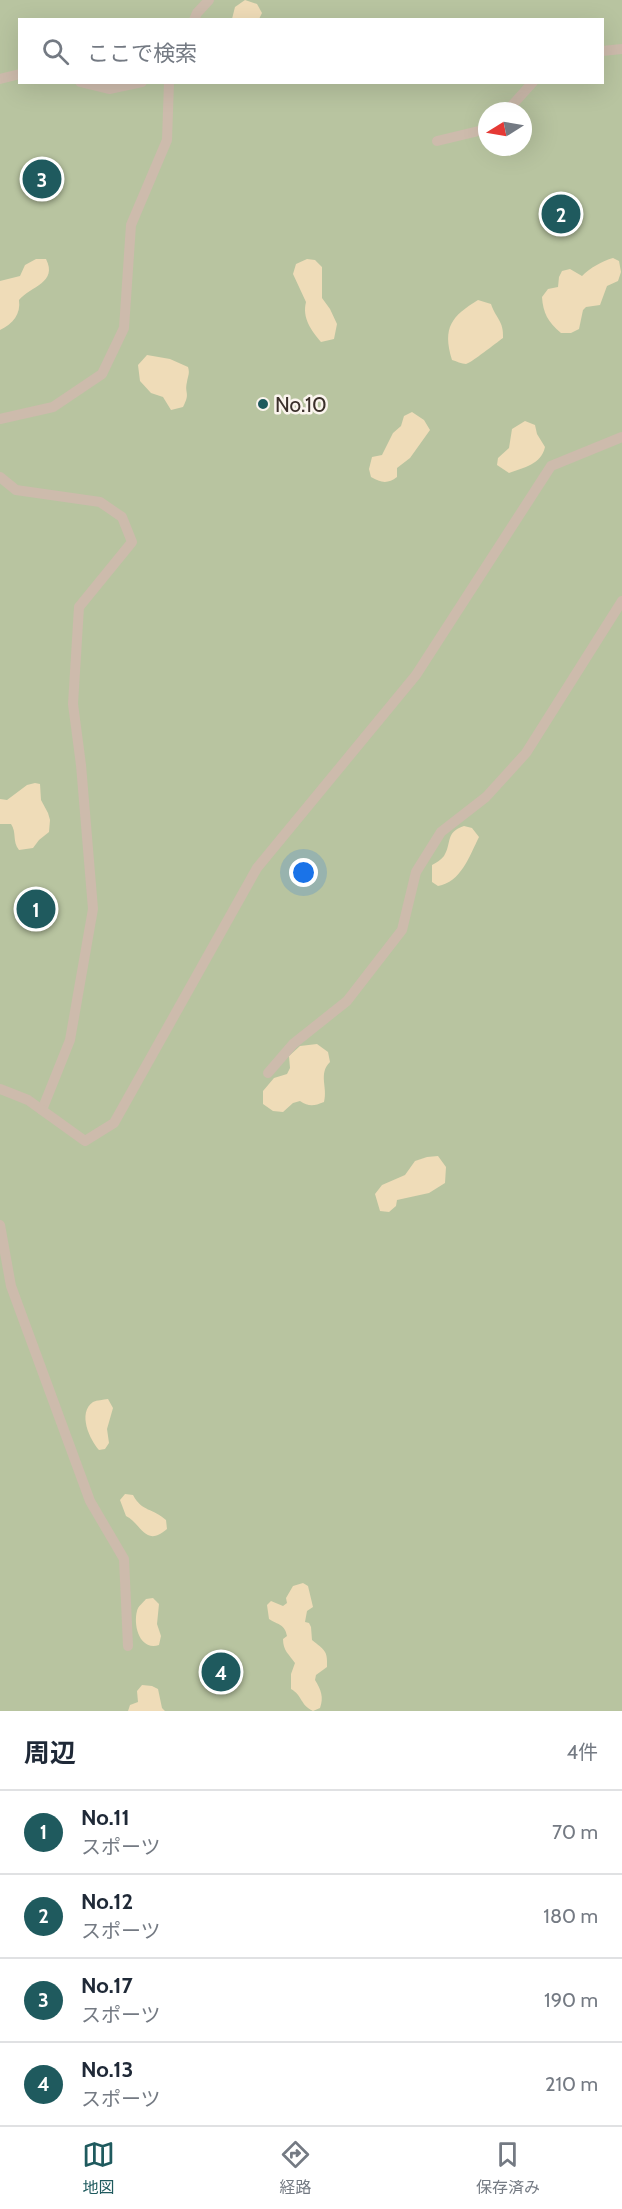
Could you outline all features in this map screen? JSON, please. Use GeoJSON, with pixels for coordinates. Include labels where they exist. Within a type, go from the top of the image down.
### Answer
{"type":"FeatureCollection","features":[{"type":"Feature","properties":{"kind":"lane"},"geometry":{"type":"LineString","coordinates":[[195,18],[209,0]]}},
{"type":"Feature","properties":{"kind":"lane"},"geometry":{"type":"LineString","coordinates":[[604,51],[622,49]]}},
{"type":"Feature","properties":{"kind":"lane"},"geometry":{"type":"LineString","coordinates":[[0,79],[18,74]]}},
{"type":"Feature","properties":{"kind":"lane"},"geometry":{"type":"LineString","coordinates":[[89,84],[110,89],[133,84]]}},
{"type":"Feature","properties":{"kind":"lane"},"geometry":{"type":"LineString","coordinates":[[0,419],[53,407],[102,374],[124,328],[131,225],[167,140],[169,84]]}},
{"type":"Feature","properties":{"kind":"lane"},"geometry":{"type":"LineString","coordinates":[[515,102],[531,84]]}},
{"type":"Feature","properties":{"kind":"lane"},"geometry":{"type":"LineString","coordinates":[[437,141],[478,131]]}},
{"type":"Feature","properties":{"kind":"lane"},"geometry":{"type":"LineString","coordinates":[[0,1089],[28,1100],[85,1141],[114,1123],[256,868],[416,675],[551,466],[622,437]]}},
{"type":"Feature","properties":{"kind":"lane"},"geometry":{"type":"LineString","coordinates":[[0,477],[16,490],[100,502],[122,517],[132,542],[79,607],[73,704],[81,765],[93,909],[70,1040],[42,1110]]}},
{"type":"Feature","properties":{"kind":"lane"},"geometry":{"type":"LineString","coordinates":[[268,1073],[293,1044],[347,1001],[402,930],[416,872],[441,832],[486,797],[526,753],[622,601]]}},
{"type":"Feature","properties":{"kind":"lane"},"geometry":{"type":"LineString","coordinates":[[0,1225],[11,1286],[90,1501],[124,1559],[128,1646]]}},
{"type":"Feature","properties":{"kind":"lane"},"geometry":{"type":"LineString","coordinates":[[0,1281],[11,1286]]}},
{"type":"Feature","properties":{"kind":"green space"},"geometry":{"type":"Polygon","coordinates":[[[0,0],[622,0],[622,1711],[0,1711],[0,0]]]}},
{"type":"Feature","properties":{"kind":"sand"},"geometry":{"type":"Polygon","coordinates":[[[245,0],[257,4],[262,13],[260,18],[232,18],[235,7],[245,0]]]}},
{"type":"Feature","properties":{"kind":"sand"},"geometry":{"type":"Polygon","coordinates":[[[613,258],[619,261],[621,272],[618,281],[607,286],[600,305],[586,307],[583,310],[579,329],[571,333],[561,333],[547,317],[542,297],[548,289],[558,287],[562,271],[570,269],[582,276],[596,265],[613,258]]]}},
{"type":"Feature","properties":{"kind":"sand"},"geometry":{"type":"Polygon","coordinates":[[[36,259],[46,259],[49,274],[42,283],[19,300],[19,310],[15,318],[0,330],[0,281],[20,276],[25,265],[36,259]]]}},
{"type":"Feature","properties":{"kind":"sand"},"geometry":{"type":"Polygon","coordinates":[[[307,259],[315,260],[322,267],[322,298],[337,324],[334,339],[321,342],[306,319],[306,302],[293,274],[296,264],[307,259]]]}},
{"type":"Feature","properties":{"kind":"sand"},"geometry":{"type":"Polygon","coordinates":[[[478,300],[491,304],[501,324],[503,338],[466,364],[452,360],[448,339],[451,324],[462,311],[478,300]]]}},
{"type":"Feature","properties":{"kind":"sand"},"geometry":{"type":"Polygon","coordinates":[[[147,355],[170,359],[188,367],[187,396],[183,407],[171,410],[163,397],[151,393],[140,381],[138,365],[147,355]]]}},
{"type":"Feature","properties":{"kind":"sand"},"geometry":{"type":"Polygon","coordinates":[[[412,412],[424,420],[430,430],[410,458],[397,468],[397,477],[391,481],[378,481],[371,477],[369,469],[372,457],[382,455],[393,433],[401,426],[404,416],[412,412]]]}},
{"type":"Feature","properties":{"kind":"sand"},"geometry":{"type":"Polygon","coordinates":[[[525,421],[535,425],[537,434],[545,447],[536,462],[509,473],[497,465],[498,458],[509,448],[512,429],[525,421]]]}},
{"type":"Feature","properties":{"kind":"sand"},"geometry":{"type":"Polygon","coordinates":[[[40,784],[41,800],[50,820],[49,832],[33,848],[19,850],[11,824],[0,824],[0,799],[7,800],[27,785],[40,784]]]}},
{"type":"Feature","properties":{"kind":"sand"},"geometry":{"type":"Polygon","coordinates":[[[464,826],[472,828],[479,837],[458,874],[446,884],[438,886],[432,882],[432,865],[444,856],[454,831],[464,826]]]}},
{"type":"Feature","properties":{"kind":"sand"},"geometry":{"type":"Polygon","coordinates":[[[317,1044],[328,1052],[330,1062],[324,1076],[324,1102],[312,1105],[300,1101],[293,1103],[283,1112],[273,1111],[263,1104],[263,1091],[274,1078],[287,1074],[290,1068],[289,1056],[300,1046],[317,1044]]]}},
{"type":"Feature","properties":{"kind":"sand"},"geometry":{"type":"Polygon","coordinates":[[[438,1156],[446,1167],[445,1183],[429,1193],[397,1200],[396,1206],[389,1212],[380,1211],[375,1194],[382,1185],[405,1175],[415,1161],[438,1156]]]}},
{"type":"Feature","properties":{"kind":"sand"},"geometry":{"type":"Polygon","coordinates":[[[108,1399],[113,1408],[107,1429],[109,1443],[105,1449],[99,1450],[89,1433],[85,1419],[86,1413],[93,1402],[108,1399]]]}},
{"type":"Feature","properties":{"kind":"sand"},"geometry":{"type":"Polygon","coordinates":[[[125,1494],[133,1495],[140,1504],[166,1520],[167,1529],[154,1536],[144,1533],[126,1516],[120,1500],[125,1494]]]}},
{"type":"Feature","properties":{"kind":"sand"},"geometry":{"type":"Polygon","coordinates":[[[303,1583],[308,1586],[313,1607],[307,1611],[305,1622],[311,1627],[312,1640],[327,1657],[327,1667],[316,1675],[315,1680],[322,1700],[320,1708],[313,1711],[291,1689],[291,1674],[295,1663],[284,1647],[283,1639],[287,1636],[285,1629],[269,1619],[267,1605],[271,1601],[283,1606],[287,1603],[286,1598],[293,1586],[303,1583]]]}},
{"type":"Feature","properties":{"kind":"sand"},"geometry":{"type":"Polygon","coordinates":[[[153,1598],[159,1604],[157,1624],[161,1636],[159,1645],[152,1646],[139,1636],[136,1617],[138,1609],[146,1599],[153,1598]]]}},
{"type":"Feature","properties":{"kind":"sand"},"geometry":{"type":"Polygon","coordinates":[[[142,1685],[158,1689],[162,1708],[165,1711],[128,1711],[130,1705],[138,1702],[137,1691],[142,1685]]]}},
{"type":"Feature","properties":{"kind":"place","name":"No.17"},"geometry":{"type":"Point","coordinates":[42,179]}},
{"type":"Feature","properties":{"kind":"place","name":"No.12"},"geometry":{"type":"Point","coordinates":[561,214]}},
{"type":"Feature","properties":{"kind":"place","name":"No.10"},"geometry":{"type":"Point","coordinates":[263,404]}},
{"type":"Feature","properties":{"kind":"place","name":"No.11"},"geometry":{"type":"Point","coordinates":[36,909]}},
{"type":"Feature","properties":{"kind":"place","name":"No.13"},"geometry":{"type":"Point","coordinates":[221,1672]}}]}
